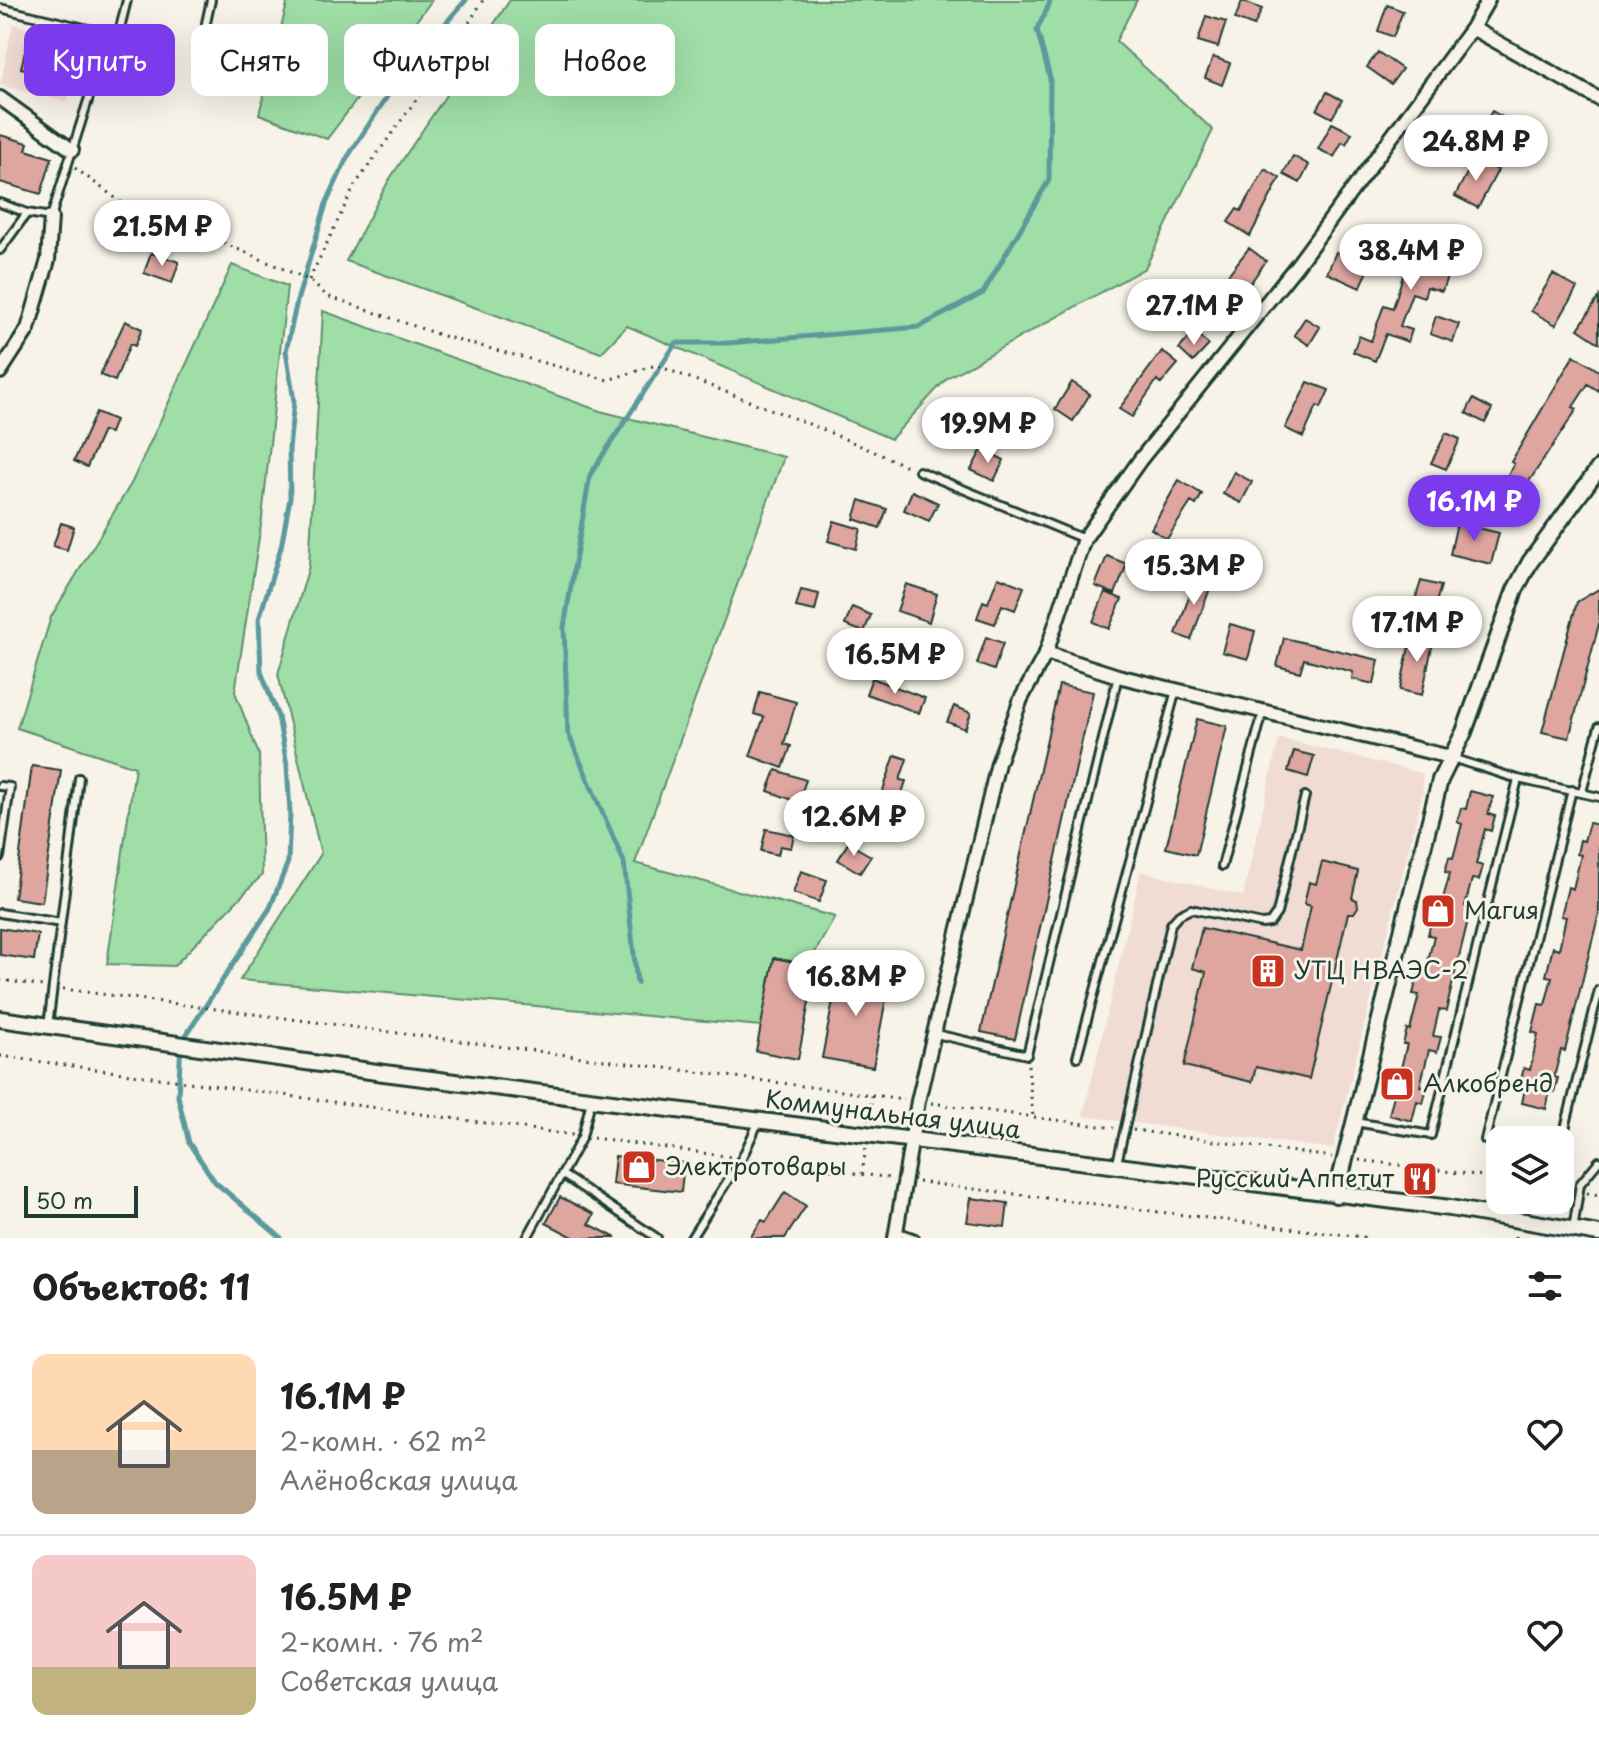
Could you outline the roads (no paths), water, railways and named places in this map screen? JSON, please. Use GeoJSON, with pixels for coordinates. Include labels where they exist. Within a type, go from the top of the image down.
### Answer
{"type":"FeatureCollection","features":[{"type":"Feature","properties":{"kind":"street"},"geometry":{"type":"LineString","coordinates":[[895,1234],[918,1101],[998,763],[1021,699],[1046,653],[1084,539],[1140,460],[1297,265],[1472,28],[1488,0]]}},
{"type":"Feature","properties":{"kind":"street"},"geometry":{"type":"LineString","coordinates":[[1472,28],[1599,99]]}},
{"type":"Feature","properties":{"kind":"street"},"geometry":{"type":"LineString","coordinates":[[0,98],[71,157]]}},
{"type":"Feature","properties":{"kind":"street"},"geometry":{"type":"LineString","coordinates":[[0,372],[28,329],[48,260],[51,217]]}},
{"type":"Feature","properties":{"kind":"street"},"geometry":{"type":"LineString","coordinates":[[1336,1195],[1440,780],[1464,732],[1515,590],[1530,562],[1599,468]]}},
{"type":"Feature","properties":{"kind":"street"},"geometry":{"type":"LineString","coordinates":[[1046,653],[1118,676],[1450,757]]}},
{"type":"Feature","properties":{"kind":"street","name":"Коммунальная улица"},"geometry":{"type":"LineString","coordinates":[[0,1019],[384,1073],[1450,1208],[1599,1234]]}},
{"type":"Feature","properties":{"kind":"lane"},"geometry":{"type":"LineString","coordinates":[[121,24],[127,0]]}},
{"type":"Feature","properties":{"kind":"lane"},"geometry":{"type":"LineString","coordinates":[[206,23],[211,0]]}},
{"type":"Feature","properties":{"kind":"lane"},"geometry":{"type":"LineString","coordinates":[[0,8],[67,24]]}},
{"type":"Feature","properties":{"kind":"lane"},"geometry":{"type":"LineString","coordinates":[[0,203],[27,213],[51,217],[90,96]]}},
{"type":"Feature","properties":{"kind":"lane"},"geometry":{"type":"LineString","coordinates":[[0,250],[27,213]]}},
{"type":"Feature","properties":{"kind":"lane"},"geometry":{"type":"LineString","coordinates":[[919,471],[1084,539]]}},
{"type":"Feature","properties":{"kind":"lane"},"geometry":{"type":"LineString","coordinates":[[936,1034],[1027,1055],[1118,676]]}},
{"type":"Feature","properties":{"kind":"lane"},"geometry":{"type":"LineString","coordinates":[[1077,1057],[1176,690]]}},
{"type":"Feature","properties":{"kind":"lane"},"geometry":{"type":"LineString","coordinates":[[1222,866],[1263,712]]}},
{"type":"Feature","properties":{"kind":"lane"},"geometry":{"type":"LineString","coordinates":[[1582,792],[1599,727]]}},
{"type":"Feature","properties":{"kind":"lane"},"geometry":{"type":"LineString","coordinates":[[1450,757],[1518,779],[1599,797]]}},
{"type":"Feature","properties":{"kind":"lane"},"geometry":{"type":"LineString","coordinates":[[48,1026],[79,778]]}},
{"type":"Feature","properties":{"kind":"lane"},"geometry":{"type":"LineString","coordinates":[[1355,1122],[1431,1135],[1518,779]]}},
{"type":"Feature","properties":{"kind":"lane"},"geometry":{"type":"LineString","coordinates":[[0,786],[10,787],[0,857]]}},
{"type":"Feature","properties":{"kind":"lane"},"geometry":{"type":"LineString","coordinates":[[1485,1140],[1572,790]]}},
{"type":"Feature","properties":{"kind":"lane"},"geometry":{"type":"LineString","coordinates":[[1116,1167],[1171,924],[1191,909],[1270,923],[1277,913],[1305,796]]}},
{"type":"Feature","properties":{"kind":"lane"},"geometry":{"type":"LineString","coordinates":[[0,913],[61,923]]}},
{"type":"Feature","properties":{"kind":"lane"},"geometry":{"type":"LineString","coordinates":[[1566,1126],[1599,990]]}},
{"type":"Feature","properties":{"kind":"lane"},"geometry":{"type":"LineString","coordinates":[[527,1238],[582,1137],[591,1099]]}},
{"type":"Feature","properties":{"kind":"lane"},"geometry":{"type":"LineString","coordinates":[[691,1238],[742,1158],[760,1120]]}},
{"type":"Feature","properties":{"kind":"lane"},"geometry":{"type":"LineString","coordinates":[[1573,1230],[1580,1184],[1599,1161]]}},
{"type":"Feature","properties":{"kind":"lane"},"geometry":{"type":"LineString","coordinates":[[1589,1174],[1599,1176]]}},
{"type":"Feature","properties":{"kind":"lane"},"geometry":{"type":"LineString","coordinates":[[563,1175],[657,1238]]}},
{"type":"Feature","properties":{"kind":"lane"},"geometry":{"type":"LineString","coordinates":[[895,1234],[915,1238]]}},
{"type":"Feature","properties":{"kind":"waterway"},"geometry":{"type":"LineString","coordinates":[[281,1238],[215,1182],[189,1143],[178,1096],[181,1043],[270,908],[288,862],[290,813],[287,765],[278,717],[261,671],[259,619],[281,547],[290,498],[289,449],[294,401],[286,351],[297,301],[326,204],[347,158],[403,72],[466,0]]}},
{"type":"Feature","properties":{"kind":"waterway"},"geometry":{"type":"LineString","coordinates":[[637,983],[624,862],[568,733],[564,627],[590,475],[676,343],[728,343],[919,327],[983,293],[1049,180],[1050,78],[1037,30],[1051,0]]}},
{"type":"Feature","properties":{"kind":"place","name":"Магия"},"geometry":{"type":"Point","coordinates":[1438,911]}},
{"type":"Feature","properties":{"kind":"place","name":"УТЦ НВАЭС-2"},"geometry":{"type":"Point","coordinates":[1268,971]}},
{"type":"Feature","properties":{"kind":"place","name":"Алкобренд"},"geometry":{"type":"Point","coordinates":[1397,1084]}},
{"type":"Feature","properties":{"kind":"place","name":"Электротовары"},"geometry":{"type":"Point","coordinates":[639,1167]}},
{"type":"Feature","properties":{"kind":"place","name":"Русский Аппетит"},"geometry":{"type":"Point","coordinates":[1420,1179]}}]}
